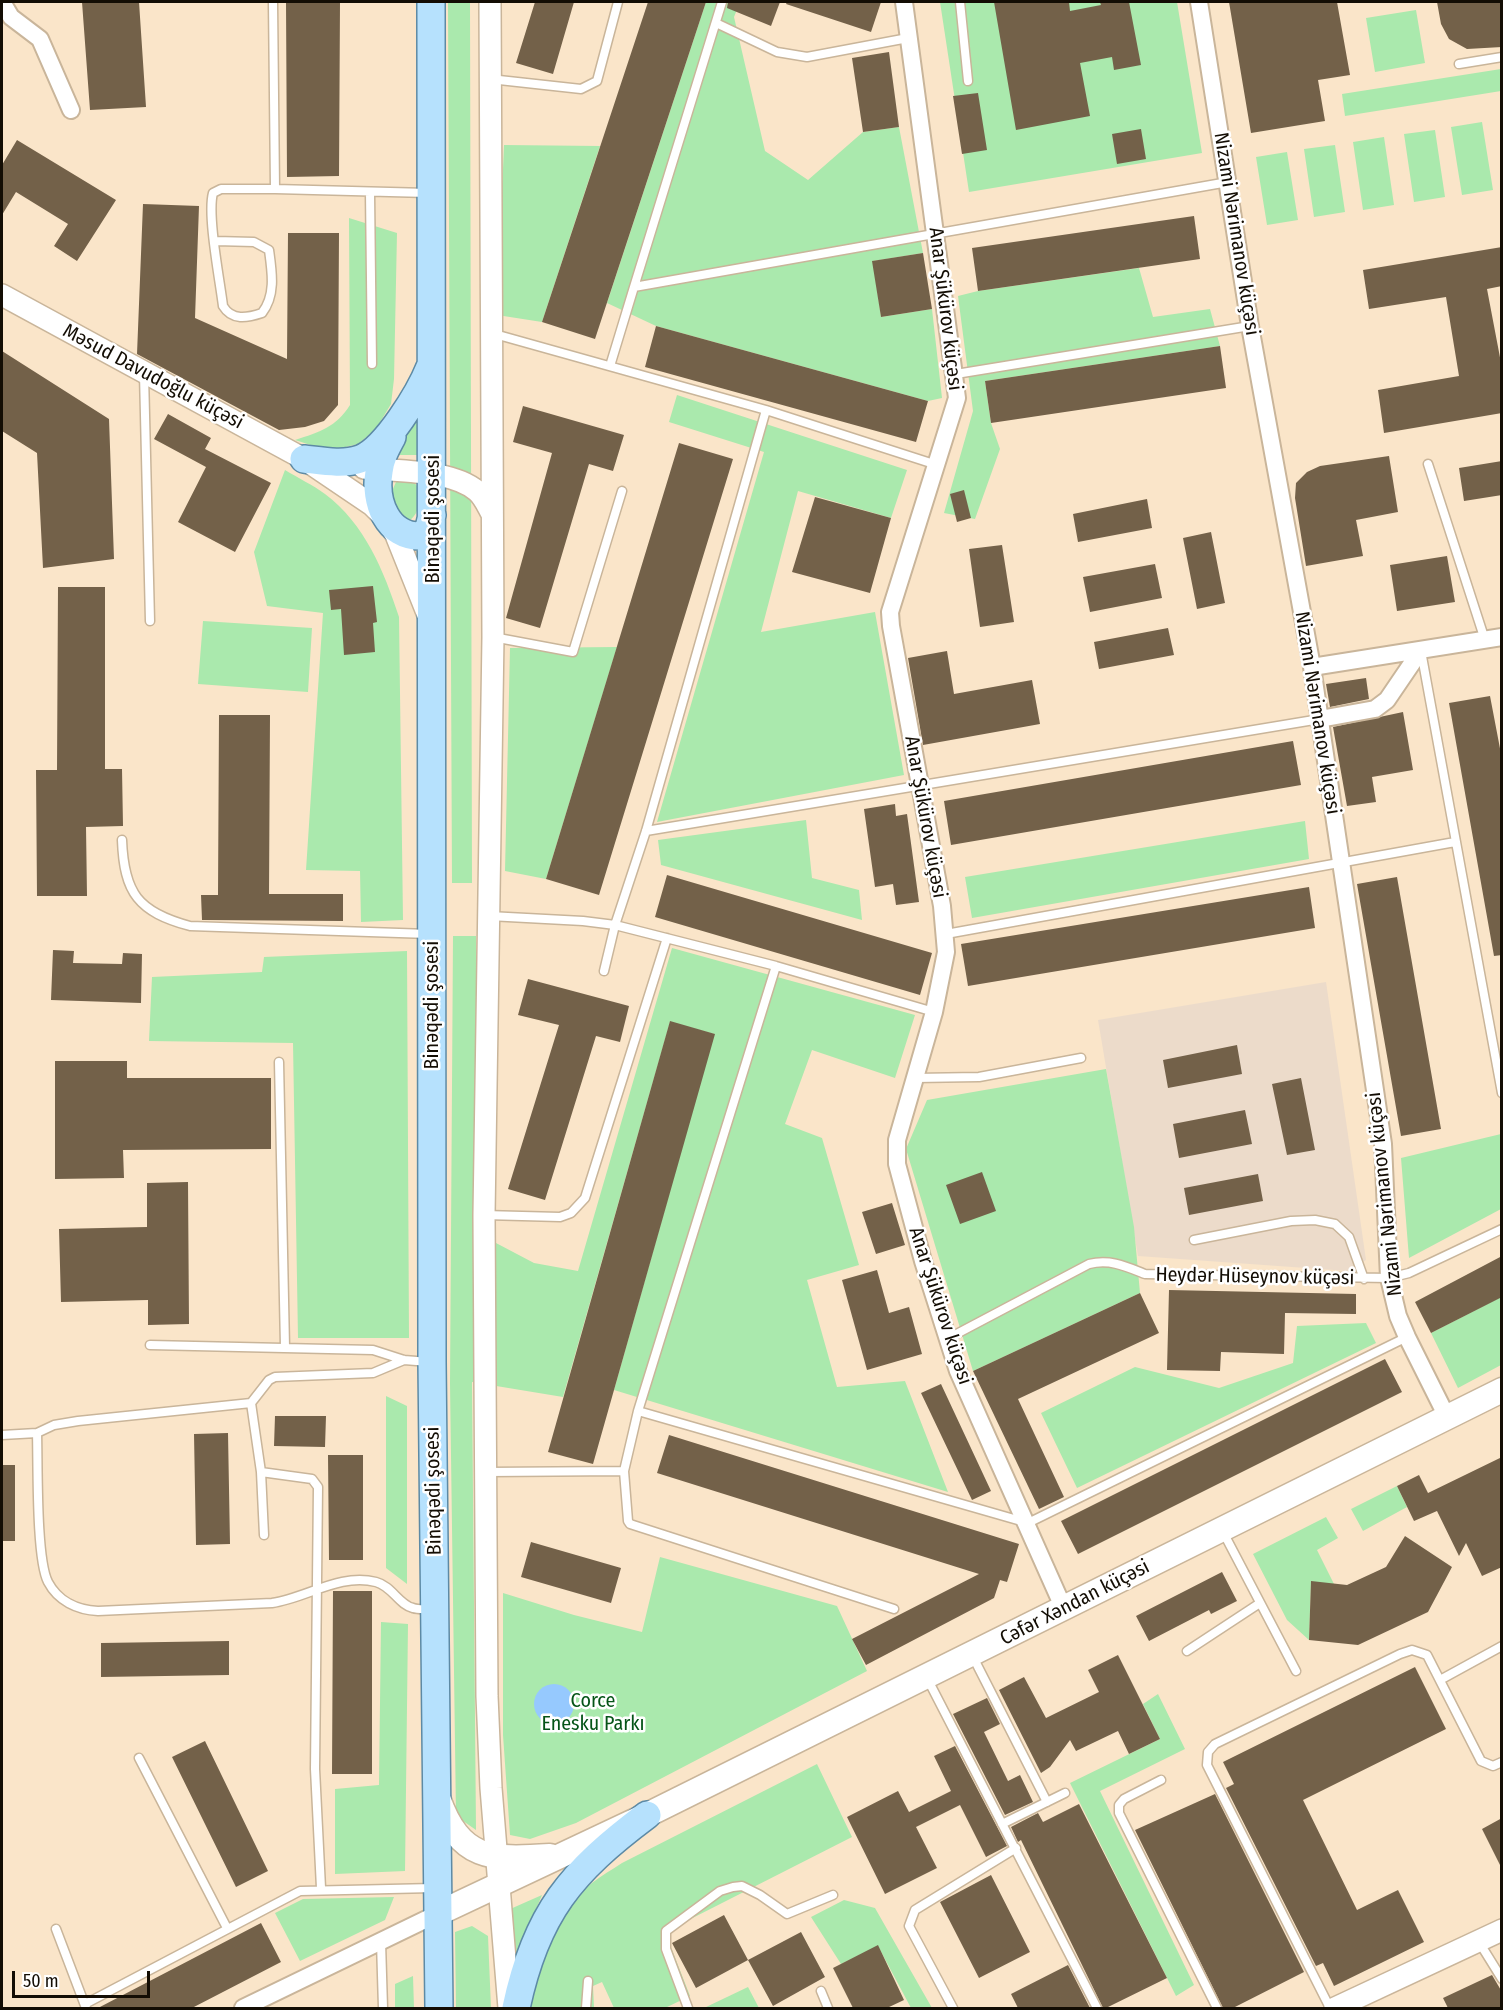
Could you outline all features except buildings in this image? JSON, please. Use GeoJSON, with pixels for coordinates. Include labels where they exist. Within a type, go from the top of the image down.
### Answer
{"type":"FeatureCollection","features":[{"type":"Feature","properties":{"kind":"main road","name":"Binəqədi şosesi"},"geometry":{"type":"LineString","coordinates":[[431,2],[432,360],[422,473],[432,515],[432,1362],[436,1901],[439,2008]]}},
{"type":"Feature","properties":{"kind":"main road"},"geometry":{"type":"LineString","coordinates":[[432,360],[424,381],[402,416],[384,453],[379,470],[383,508],[400,532],[422,536],[429,528],[432,515]]}},
{"type":"Feature","properties":{"kind":"main road"},"geometry":{"type":"LineString","coordinates":[[304,459],[348,462],[360,459],[377,446],[402,416]]}},
{"type":"Feature","properties":{"kind":"main road","name":"Cəfər Xəndan küçəsi"},"geometry":{"type":"LineString","coordinates":[[436,1901],[464,1901],[562,1856],[972,1655],[1502,1390]]}},
{"type":"Feature","properties":{"kind":"main road"},"geometry":{"type":"LineString","coordinates":[[436,1791],[447,1823],[461,1841],[497,1856],[562,1856]]}},
{"type":"Feature","properties":{"kind":"main road"},"geometry":{"type":"LineString","coordinates":[[516,2008],[522,1978],[536,1939],[565,1889],[603,1847],[647,1815]]}},
{"type":"Feature","properties":{"kind":"street"},"geometry":{"type":"LineString","coordinates":[[2,2],[10,17],[40,39],[72,110]]}},
{"type":"Feature","properties":{"kind":"street"},"geometry":{"type":"LineString","coordinates":[[490,2],[493,637],[484,1215],[488,1707],[491,1788],[509,2008]]}},
{"type":"Feature","properties":{"kind":"street","name":"Anar Şükürov küçəsi"},"geometry":{"type":"LineString","coordinates":[[904,2],[956,374],[957,398],[955,412],[891,612],[891,626],[946,934],[946,952],[934,1012],[897,1140],[897,1164],[958,1371],[1028,1523],[1064,1609]]}},
{"type":"Feature","properties":{"kind":"street","name":"Nizami Nərimanov küçəsi"},"geometry":{"type":"LineString","coordinates":[[1199,2],[1250,326],[1320,719],[1383,1144],[1389,1278],[1398,1316],[1447,1417]]}},
{"type":"Feature","properties":{"kind":"street","name":"Məsud Davudoğlu küçəsi"},"geometry":{"type":"LineString","coordinates":[[2,295],[304,459]]}},
{"type":"Feature","properties":{"kind":"street"},"geometry":{"type":"LineString","coordinates":[[304,459],[379,470],[422,473],[465,483],[478,492],[492,514]]}},
{"type":"Feature","properties":{"kind":"street"},"geometry":{"type":"LineString","coordinates":[[304,459],[372,505],[383,508]]}},
{"type":"Feature","properties":{"kind":"street"},"geometry":{"type":"LineString","coordinates":[[422,473],[390,480],[384,486],[383,508],[411,567],[433,629]]}},
{"type":"Feature","properties":{"kind":"street"},"geometry":{"type":"LineString","coordinates":[[1312,667],[1493,639]]}},
{"type":"Feature","properties":{"kind":"street"},"geometry":{"type":"LineString","coordinates":[[1320,719],[1375,709],[1387,700],[1421,650]]}},
{"type":"Feature","properties":{"kind":"street"},"geometry":{"type":"LineString","coordinates":[[243,2008],[381,1941],[436,1901]]}},
{"type":"Feature","properties":{"kind":"street"},"geometry":{"type":"LineString","coordinates":[[464,1901],[476,1902],[490,1908],[504,1930]]}},
{"type":"Feature","properties":{"kind":"street"},"geometry":{"type":"LineString","coordinates":[[1335,2008],[1502,1930]]}},
{"type":"Feature","properties":{"kind":"lane"},"geometry":{"type":"LineString","coordinates":[[273,2],[275,189]]}},
{"type":"Feature","properties":{"kind":"lane"},"geometry":{"type":"LineString","coordinates":[[490,79],[581,89],[597,81],[618,2]]}},
{"type":"Feature","properties":{"kind":"lane"},"geometry":{"type":"LineString","coordinates":[[610,366],[722,2]]}},
{"type":"Feature","properties":{"kind":"lane"},"geometry":{"type":"LineString","coordinates":[[960,2],[968,81]]}},
{"type":"Feature","properties":{"kind":"lane"},"geometry":{"type":"LineString","coordinates":[[716,22],[777,52],[807,57],[908,38]]}},
{"type":"Feature","properties":{"kind":"lane"},"geometry":{"type":"LineString","coordinates":[[1459,63],[1502,57]]}},
{"type":"Feature","properties":{"kind":"lane"},"geometry":{"type":"LineString","coordinates":[[634,287],[936,231],[1228,182]]}},
{"type":"Feature","properties":{"kind":"lane"},"geometry":{"type":"LineString","coordinates":[[216,241],[254,242],[269,250],[271,292],[269,304],[262,313],[235,317],[223,306],[216,241],[213,193],[221,189],[275,189],[431,194]]}},
{"type":"Feature","properties":{"kind":"lane"},"geometry":{"type":"LineString","coordinates":[[370,193],[372,364]]}},
{"type":"Feature","properties":{"kind":"lane"},"geometry":{"type":"LineString","coordinates":[[956,374],[1250,326]]}},
{"type":"Feature","properties":{"kind":"lane"},"geometry":{"type":"LineString","coordinates":[[491,333],[766,410],[937,465]]}},
{"type":"Feature","properties":{"kind":"lane"},"geometry":{"type":"LineString","coordinates":[[144,374],[150,621]]}},
{"type":"Feature","properties":{"kind":"lane"},"geometry":{"type":"LineString","coordinates":[[604,971],[615,925],[646,831],[766,410]]}},
{"type":"Feature","properties":{"kind":"lane"},"geometry":{"type":"LineString","coordinates":[[1428,464],[1493,639]]}},
{"type":"Feature","properties":{"kind":"lane"},"geometry":{"type":"LineString","coordinates":[[493,637],[573,652],[622,491]]}},
{"type":"Feature","properties":{"kind":"lane"},"geometry":{"type":"LineString","coordinates":[[1421,650],[1502,1093]]}},
{"type":"Feature","properties":{"kind":"lane"},"geometry":{"type":"LineString","coordinates":[[646,831],[1320,719]]}},
{"type":"Feature","properties":{"kind":"lane"},"geometry":{"type":"LineString","coordinates":[[122,840],[123,866],[129,889],[142,905],[168,920],[190,926],[432,934]]}},
{"type":"Feature","properties":{"kind":"lane"},"geometry":{"type":"LineString","coordinates":[[946,934],[1340,865],[1455,842]]}},
{"type":"Feature","properties":{"kind":"lane"},"geometry":{"type":"LineString","coordinates":[[488,916],[615,925],[776,966],[934,1012]]}},
{"type":"Feature","properties":{"kind":"lane"},"geometry":{"type":"LineString","coordinates":[[484,1215],[560,1217],[571,1214],[585,1198],[667,938]]}},
{"type":"Feature","properties":{"kind":"lane"},"geometry":{"type":"LineString","coordinates":[[776,966],[638,1411],[624,1472],[630,1524],[894,1609]]}},
{"type":"Feature","properties":{"kind":"lane"},"geometry":{"type":"LineString","coordinates":[[914,1078],[979,1077],[1081,1058]]}},
{"type":"Feature","properties":{"kind":"lane"},"geometry":{"type":"LineString","coordinates":[[279,1062],[285,1347]]}},
{"type":"Feature","properties":{"kind":"lane"},"geometry":{"type":"LineString","coordinates":[[1194,1240],[1291,1221],[1315,1220],[1335,1224],[1349,1237],[1364,1279]]}},
{"type":"Feature","properties":{"kind":"lane","name":"Heydər Hüseynov küçəsi"},"geometry":{"type":"LineString","coordinates":[[947,1339],[1089,1264],[1102,1261],[1112,1261],[1145,1274],[1389,1278],[1409,1273],[1502,1229]]}},
{"type":"Feature","properties":{"kind":"lane"},"geometry":{"type":"LineString","coordinates":[[638,1411],[1028,1523],[1407,1337]]}},
{"type":"Feature","properties":{"kind":"lane"},"geometry":{"type":"LineString","coordinates":[[150,1345],[373,1350],[404,1360],[432,1362]]}},
{"type":"Feature","properties":{"kind":"lane"},"geometry":{"type":"LineString","coordinates":[[2,1435],[37,1433],[54,1425],[78,1421],[250,1402],[268,1380],[275,1377],[373,1373],[404,1360]]}},
{"type":"Feature","properties":{"kind":"lane"},"geometry":{"type":"LineString","coordinates":[[250,1402],[261,1472],[264,1534]]}},
{"type":"Feature","properties":{"kind":"lane"},"geometry":{"type":"LineString","coordinates":[[37,1433],[44,1571],[55,1592],[71,1605],[85,1611],[98,1611],[272,1603],[327,1584],[373,1581],[386,1585],[412,1608],[435,1610]]}},
{"type":"Feature","properties":{"kind":"lane"},"geometry":{"type":"LineString","coordinates":[[261,1472],[312,1479],[318,1487],[315,1769],[321,1888]]}},
{"type":"Feature","properties":{"kind":"lane"},"geometry":{"type":"LineString","coordinates":[[486,1472],[624,1472]]}},
{"type":"Feature","properties":{"kind":"lane"},"geometry":{"type":"LineString","coordinates":[[1221,1530],[1296,1671]]}},
{"type":"Feature","properties":{"kind":"lane"},"geometry":{"type":"LineString","coordinates":[[1187,1652],[1260,1603]]}},
{"type":"Feature","properties":{"kind":"lane"},"geometry":{"type":"LineString","coordinates":[[1440,1680],[1502,1646]]}},
{"type":"Feature","properties":{"kind":"lane"},"geometry":{"type":"LineString","coordinates":[[1330,2008],[1207,1765],[1208,1752],[1215,1744],[1412,1650],[1426,1655],[1481,1761],[1493,1766],[1502,1762]]}},
{"type":"Feature","properties":{"kind":"lane"},"geometry":{"type":"LineString","coordinates":[[972,1655],[1047,1802]]}},
{"type":"Feature","properties":{"kind":"lane"},"geometry":{"type":"LineString","coordinates":[[927,1677],[1097,2008]]}},
{"type":"Feature","properties":{"kind":"lane"},"geometry":{"type":"LineString","coordinates":[[140,1758],[227,1928]]}},
{"type":"Feature","properties":{"kind":"lane"},"geometry":{"type":"LineString","coordinates":[[1161,1780],[1124,1799],[1119,1804],[1119,1813],[1217,2008]]}},
{"type":"Feature","properties":{"kind":"lane"},"geometry":{"type":"LineString","coordinates":[[1002,1824],[1065,1793]]}},
{"type":"Feature","properties":{"kind":"lane"},"geometry":{"type":"LineString","coordinates":[[952,2008],[909,1926],[910,1918],[915,1911],[1016,1848]]}},
{"type":"Feature","properties":{"kind":"lane"},"geometry":{"type":"LineString","coordinates":[[688,2008],[666,1949],[666,1931],[720,1891],[733,1887],[742,1886],[760,1895],[787,1914],[833,1895]]}},
{"type":"Feature","properties":{"kind":"lane"},"geometry":{"type":"LineString","coordinates":[[56,1929],[86,2006],[285,1896],[321,1888],[436,1901]]}},
{"type":"Feature","properties":{"kind":"lane"},"geometry":{"type":"LineString","coordinates":[[381,1941],[384,2008]]}},
{"type":"Feature","properties":{"kind":"lane"},"geometry":{"type":"LineString","coordinates":[[1479,1942],[1502,1979]]}},
{"type":"Feature","properties":{"kind":"lane"},"geometry":{"type":"LineString","coordinates":[[586,2008],[588,1981]]}},
{"type":"Feature","properties":{"kind":"lane"},"geometry":{"type":"LineString","coordinates":[[821,1991],[828,2008]]}},
{"type":"Feature","properties":{"kind":"shaded area"},"geometry":{"type":"Polygon","coordinates":[[[1326,982],[1366,1260],[1348,1271],[1138,1256],[1098,1020],[1326,982]]]}},
{"type":"Feature","properties":{"kind":"green space"},"geometry":{"type":"Polygon","coordinates":[[[448,2],[470,2],[472,883],[452,883],[448,2]]]}},
{"type":"Feature","properties":{"kind":"green space"},"geometry":{"type":"Polygon","coordinates":[[[706,2],[740,2],[734,17],[765,151],[808,180],[863,132],[899,127],[923,253],[873,261],[881,317],[932,309],[942,398],[928,401],[656,326],[607,303],[706,2]]]}},
{"type":"Feature","properties":{"kind":"green space"},"geometry":{"type":"Polygon","coordinates":[[[940,2],[1177,2],[1202,153],[969,192],[940,2]]]}},
{"type":"Feature","properties":{"kind":"green space"},"geometry":{"type":"Polygon","coordinates":[[[1416,10],[1425,63],[1375,72],[1366,18],[1416,10]]]}},
{"type":"Feature","properties":{"kind":"green space"},"geometry":{"type":"Polygon","coordinates":[[[1501,69],[1501,91],[1345,116],[1342,94],[1501,69]]]}},
{"type":"Feature","properties":{"kind":"green space"},"geometry":{"type":"Polygon","coordinates":[[[1482,122],[1493,190],[1462,195],[1451,127],[1482,122]]]}},
{"type":"Feature","properties":{"kind":"green space"},"geometry":{"type":"Polygon","coordinates":[[[1435,130],[1445,197],[1414,202],[1404,134],[1435,130]]]}},
{"type":"Feature","properties":{"kind":"green space"},"geometry":{"type":"Polygon","coordinates":[[[1384,137],[1394,205],[1363,210],[1353,142],[1384,137]]]}},
{"type":"Feature","properties":{"kind":"green space"},"geometry":{"type":"Polygon","coordinates":[[[504,145],[600,146],[542,322],[497,315],[504,145]]]}},
{"type":"Feature","properties":{"kind":"green space"},"geometry":{"type":"Polygon","coordinates":[[[1335,145],[1345,212],[1314,217],[1304,149],[1335,145]]]}},
{"type":"Feature","properties":{"kind":"green space"},"geometry":{"type":"Polygon","coordinates":[[[1287,152],[1298,220],[1267,225],[1256,157],[1287,152]]]}},
{"type":"Feature","properties":{"kind":"green space"},"geometry":{"type":"Polygon","coordinates":[[[349,218],[397,233],[394,379],[391,404],[376,429],[358,444],[329,451],[295,440],[327,428],[339,419],[350,405],[349,218]]]}},
{"type":"Feature","properties":{"kind":"green space"},"geometry":{"type":"Polygon","coordinates":[[[1139,268],[1153,317],[1210,309],[1220,346],[985,381],[991,423],[1000,449],[975,519],[944,513],[973,411],[958,296],[978,291],[1139,268]]]}},
{"type":"Feature","properties":{"kind":"green space"},"geometry":{"type":"Polygon","coordinates":[[[677,395],[907,470],[891,518],[798,491],[761,632],[875,612],[904,775],[657,822],[764,452],[669,422],[677,395]]]}},
{"type":"Feature","properties":{"kind":"green space"},"geometry":{"type":"Polygon","coordinates":[[[419,402],[417,455],[397,455],[419,402]]]}},
{"type":"Feature","properties":{"kind":"green space"},"geometry":{"type":"Polygon","coordinates":[[[285,470],[325,494],[351,519],[380,566],[399,617],[403,920],[361,922],[360,871],[306,870],[323,613],[267,606],[254,552],[285,470]]]}},
{"type":"Feature","properties":{"kind":"green space"},"geometry":{"type":"Polygon","coordinates":[[[404,479],[412,480],[418,491],[418,509],[410,520],[394,517],[392,491],[396,482],[404,479]]]}},
{"type":"Feature","properties":{"kind":"green space"},"geometry":{"type":"Polygon","coordinates":[[[203,621],[312,628],[308,692],[198,684],[203,621]]]}},
{"type":"Feature","properties":{"kind":"green space"},"geometry":{"type":"Polygon","coordinates":[[[617,647],[546,879],[505,871],[510,648],[617,647]]]}},
{"type":"Feature","properties":{"kind":"green space"},"geometry":{"type":"Polygon","coordinates":[[[806,820],[812,878],[859,890],[862,920],[661,865],[658,840],[806,820]]]}},
{"type":"Feature","properties":{"kind":"green space"},"geometry":{"type":"Polygon","coordinates":[[[1305,821],[1309,859],[972,918],[965,877],[1305,821]]]}},
{"type":"Feature","properties":{"kind":"green space"},"geometry":{"type":"Polygon","coordinates":[[[453,936],[476,936],[477,1233],[534,1263],[578,1271],[672,948],[915,1015],[895,1078],[812,1050],[785,1124],[822,1138],[859,1265],[807,1280],[837,1387],[905,1381],[948,1492],[614,1390],[714,1034],[670,1022],[563,1397],[472,1382],[476,1830],[456,1816],[450,1383],[453,936]]]}},
{"type":"Feature","properties":{"kind":"green space"},"geometry":{"type":"Polygon","coordinates":[[[407,951],[409,1338],[298,1338],[293,1043],[149,1041],[152,977],[262,972],[264,957],[407,951]]]}},
{"type":"Feature","properties":{"kind":"green space"},"geometry":{"type":"Polygon","coordinates":[[[1106,1069],[1134,1227],[1140,1293],[973,1371],[906,1149],[927,1100],[1106,1069]]]}},
{"type":"Feature","properties":{"kind":"green space"},"geometry":{"type":"Polygon","coordinates":[[[1501,1134],[1501,1209],[1409,1258],[1401,1158],[1501,1134]]]}},
{"type":"Feature","properties":{"kind":"green space"},"geometry":{"type":"Polygon","coordinates":[[[1501,1297],[1501,1365],[1458,1388],[1431,1333],[1501,1297]]]}},
{"type":"Feature","properties":{"kind":"green space"},"geometry":{"type":"Polygon","coordinates":[[[1366,1323],[1376,1343],[1077,1488],[1041,1413],[1135,1367],[1219,1388],[1293,1363],[1297,1326],[1366,1323]]]}},
{"type":"Feature","properties":{"kind":"green space"},"geometry":{"type":"Polygon","coordinates":[[[386,1396],[407,1406],[407,1584],[386,1568],[386,1396]]]}},
{"type":"Feature","properties":{"kind":"green space"},"geometry":{"type":"Polygon","coordinates":[[[1397,1486],[1407,1507],[1363,1531],[1351,1509],[1397,1486]]]}},
{"type":"Feature","properties":{"kind":"green space"},"geometry":{"type":"Polygon","coordinates":[[[1326,1517],[1338,1538],[1317,1550],[1334,1584],[1311,1582],[1309,1640],[1287,1620],[1253,1554],[1326,1517]]]}},
{"type":"Feature","properties":{"kind":"green space","name":"Corce Enesku Parkı"},"geometry":{"type":"Polygon","coordinates":[[[660,1557],[837,1606],[867,1671],[576,1823],[530,1839],[510,1835],[503,1735],[503,1593],[574,1615],[642,1632],[660,1557]]]}},
{"type":"Feature","properties":{"kind":"green space"},"geometry":{"type":"Polygon","coordinates":[[[381,1622],[408,1624],[405,1871],[335,1874],[335,1789],[379,1785],[381,1622]]]}},
{"type":"Feature","properties":{"kind":"green space"},"geometry":{"type":"Polygon","coordinates":[[[1158,1694],[1185,1749],[1100,1791],[1194,1985],[1176,1996],[1070,1783],[1160,1739],[1143,1704],[1158,1694]]]}},
{"type":"Feature","properties":{"kind":"green space"},"geometry":{"type":"Polygon","coordinates":[[[817,1764],[852,1837],[665,1932],[690,1996],[665,2008],[614,2008],[602,1982],[593,1986],[594,2008],[529,2008],[534,1983],[552,1932],[565,1909],[584,1889],[622,1863],[817,1764]]]}},
{"type":"Feature","properties":{"kind":"green space"},"geometry":{"type":"Polygon","coordinates":[[[542,1895],[513,1964],[508,1910],[542,1895]]]}},
{"type":"Feature","properties":{"kind":"green space"},"geometry":{"type":"Polygon","coordinates":[[[394,1897],[385,1920],[300,1961],[275,1913],[303,1899],[394,1897]]]}},
{"type":"Feature","properties":{"kind":"green space"},"geometry":{"type":"Polygon","coordinates":[[[844,1900],[875,1908],[932,2008],[911,2008],[878,1946],[841,1964],[811,1917],[844,1900]]]}},
{"type":"Feature","properties":{"kind":"green space"},"geometry":{"type":"Polygon","coordinates":[[[472,1926],[488,1936],[491,2008],[456,2008],[455,1932],[472,1926]]]}},
{"type":"Feature","properties":{"kind":"green space"},"geometry":{"type":"Polygon","coordinates":[[[413,1976],[414,2008],[395,2008],[395,1984],[413,1976]]]}},
{"type":"Feature","properties":{"kind":"green space"},"geometry":{"type":"Polygon","coordinates":[[[748,1987],[759,2008],[704,2008],[748,1987]]]}},
{"type":"Feature","properties":{"kind":"water"},"geometry":{"type":"Polygon","coordinates":[[[554,1684],[568,1690],[574,1704],[568,1718],[554,1724],[540,1718],[534,1704],[540,1690],[554,1684]]]}}]}
